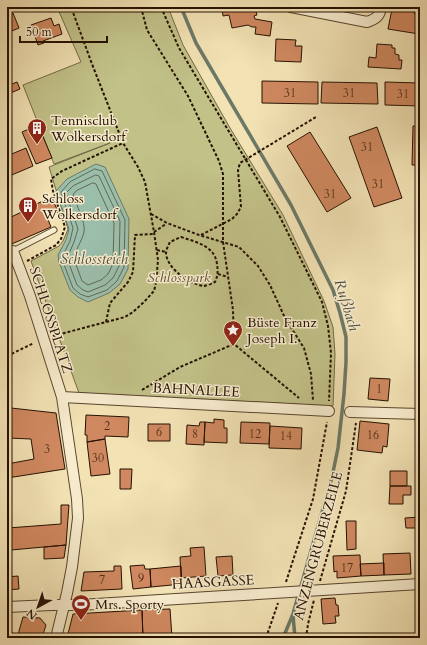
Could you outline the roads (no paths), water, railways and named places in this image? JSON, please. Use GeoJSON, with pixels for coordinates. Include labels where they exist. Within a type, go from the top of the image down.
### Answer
{"type":"FeatureCollection","features":[{"type":"Feature","properties":{"kind":"street"},"geometry":{"type":"LineString","coordinates":[[291,7],[367,22],[378,16],[381,7]]}},
{"type":"Feature","properties":{"kind":"street","name":"SCHLOSSPLATZ"},"geometry":{"type":"LineString","coordinates":[[10,252],[19,266],[62,398],[78,507],[72,566],[56,638]]}},
{"type":"Feature","properties":{"kind":"street","name":"BAHNALLEE"},"geometry":{"type":"LineString","coordinates":[[62,398],[313,409],[329,411]]}},
{"type":"Feature","properties":{"kind":"street"},"geometry":{"type":"LineString","coordinates":[[354,412],[420,414]]}},
{"type":"Feature","properties":{"kind":"street","name":"HAASGASSE"},"geometry":{"type":"LineString","coordinates":[[7,607],[80,605],[420,584]]}},
{"type":"Feature","properties":{"kind":"lane"},"geometry":{"type":"LineString","coordinates":[[10,252],[54,230]]}},
{"type":"Feature","properties":{"kind":"water","name":"Schlossteich"},"geometry":{"type":"Polygon","coordinates":[[[96,164],[105,167],[129,219],[128,269],[120,284],[109,293],[88,302],[78,297],[70,290],[59,262],[58,255],[66,240],[69,229],[56,191],[67,179],[96,164]]]}},
{"type":"Feature","properties":{"kind":"waterway","name":"Rußbach"},"geometry":{"type":"LineString","coordinates":[[181,7],[196,43],[291,205],[333,290],[346,337],[344,394],[338,448],[332,477],[293,614],[283,638]]}},
{"type":"Feature","properties":{"kind":"waterway"},"geometry":{"type":"LineString","coordinates":[[293,615],[295,638]]}},
{"type":"Feature","properties":{"kind":"place","name":"Tennisclub Wolkersdorf"},"geometry":{"type":"Point","coordinates":[37,145]}},
{"type":"Feature","properties":{"kind":"place","name":"Schloss Wolkersdorf"},"geometry":{"type":"Point","coordinates":[28,223]}},
{"type":"Feature","properties":{"kind":"place","name":"Büste Franz Joseph I."},"geometry":{"type":"Point","coordinates":[233,347]}},
{"type":"Feature","properties":{"kind":"place","name":"Mrs. Sporty"},"geometry":{"type":"Point","coordinates":[81,621]}},
{"type":"Feature","properties":{"kind":"park label","name":"Schlosspark"},"geometry":{"type":"Point","coordinates":[179,277]}}]}
